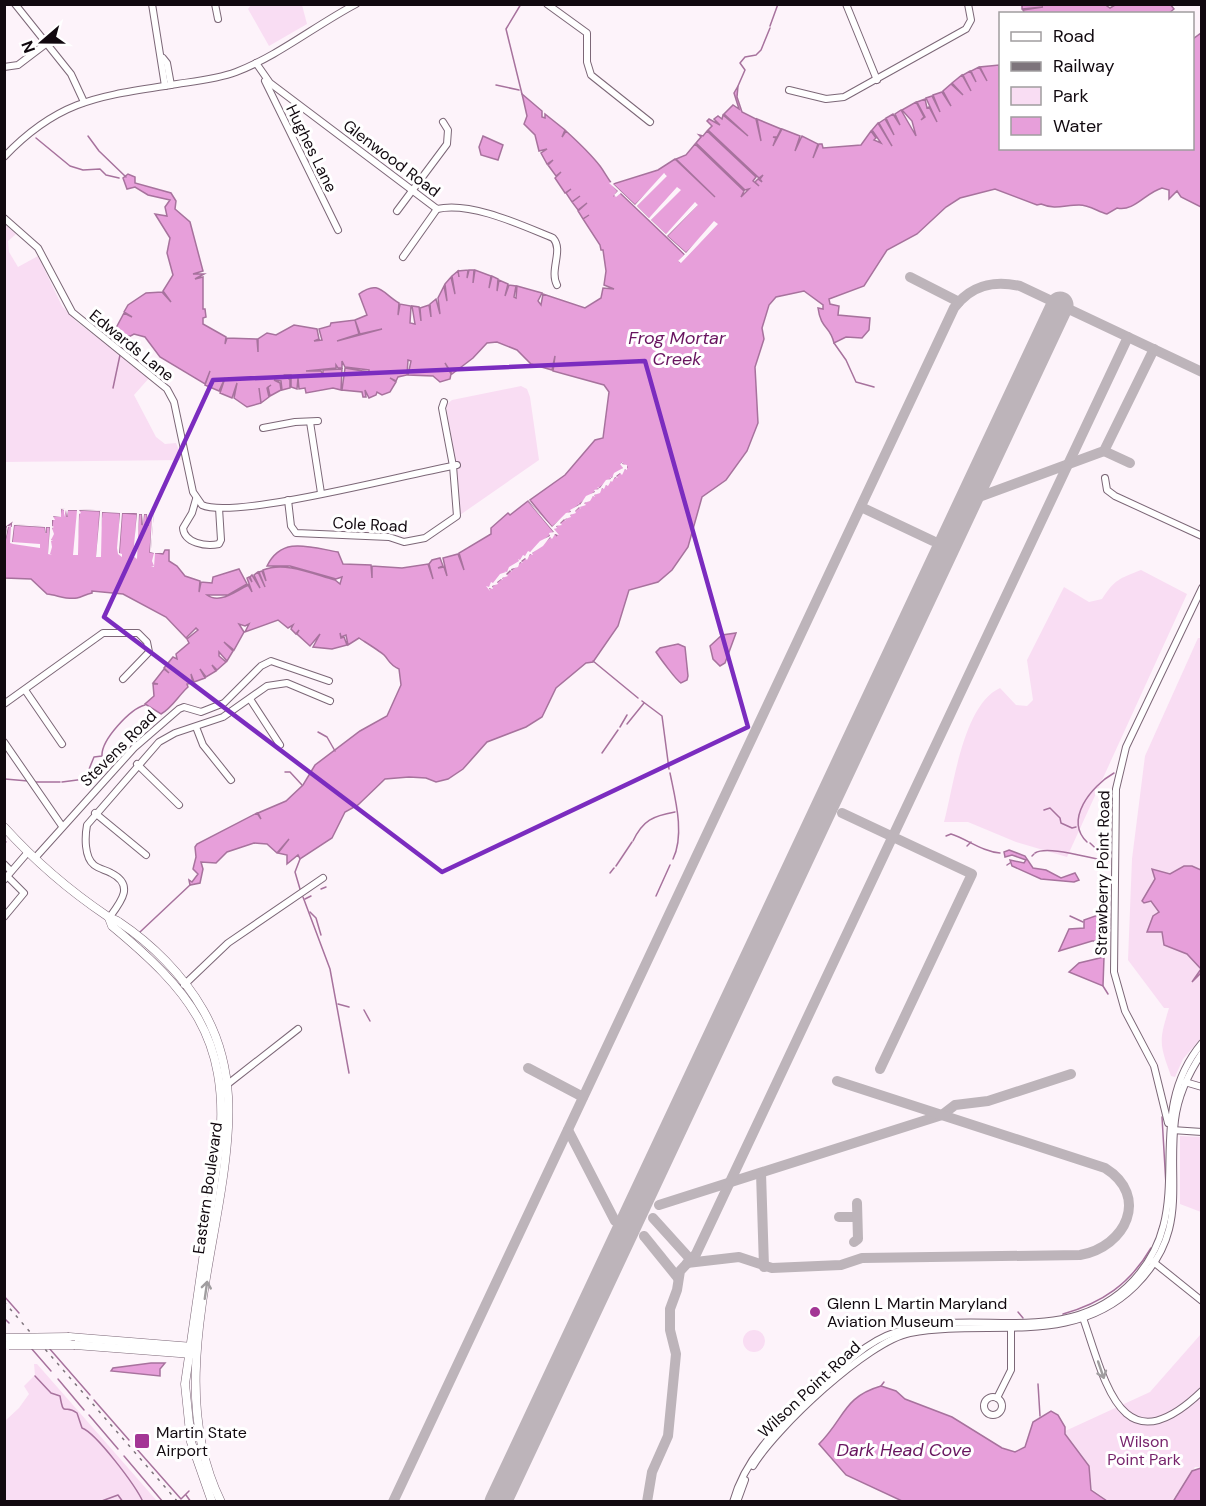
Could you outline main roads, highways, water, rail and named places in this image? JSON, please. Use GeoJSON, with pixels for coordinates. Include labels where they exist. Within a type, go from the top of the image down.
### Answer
{"type":"FeatureCollection","features":[{"type":"Feature","properties":{"kind":"main road","name":"Eastern Boulevard"},"geometry":{"type":"LineString","coordinates":[[4,827],[32,855],[109,918],[117,920],[152,949],[203,1010],[215,1036],[224,1087],[229,1137],[193,1350],[185,1384],[190,1443],[212,1502]]}},
{"type":"Feature","properties":{"kind":"main road","name":"Eastern Boulevard"},"geometry":{"type":"LineString","coordinates":[[221,1502],[206,1466],[196,1421],[192,1326],[220,1143],[224,1087]]}},
{"type":"Feature","properties":{"kind":"main road"},"geometry":{"type":"LineString","coordinates":[[151,1343],[179,1341],[184,1338],[192,1326]]}},
{"type":"Feature","properties":{"kind":"main road"},"geometry":{"type":"LineString","coordinates":[[6,1343],[69,1337],[151,1343],[193,1350]]}},
{"type":"Feature","properties":{"kind":"main road"},"geometry":{"type":"LineString","coordinates":[[6,1343],[193,1350]]}},
{"type":"Feature","properties":{"kind":"main road"},"geometry":{"type":"LineString","coordinates":[[136,1349],[141,1353],[177,1356],[181,1362],[185,1384]]}},
{"type":"Feature","properties":{"kind":"water"},"geometry":{"type":"Polygon","coordinates":[[[1022,4],[1104,4],[1110,8],[1115,5],[1170,4],[1174,9],[1170,12],[1024,12],[1023,10],[1043,7],[1022,9],[1022,4]]]}},
{"type":"Feature","properties":{"kind":"water","name":"Frog Mortar Creek"},"geometry":{"type":"Polygon","coordinates":[[[1201,33],[1201,207],[1181,197],[1177,191],[1169,199],[1169,190],[1162,188],[1134,205],[1117,208],[1107,214],[1083,205],[1055,207],[1037,205],[995,189],[960,198],[946,207],[917,234],[887,250],[864,286],[829,299],[830,304],[839,306],[838,315],[870,318],[869,330],[862,338],[846,337],[834,343],[819,315],[818,308],[823,309],[823,305],[804,291],[776,297],[769,305],[762,328],[764,339],[755,367],[758,423],[747,451],[726,480],[702,497],[688,547],[672,570],[658,582],[629,590],[618,626],[593,662],[586,663],[556,688],[542,717],[526,727],[487,742],[463,769],[448,779],[436,782],[426,778],[409,777],[385,779],[358,805],[345,812],[332,838],[300,859],[298,855],[287,864],[287,855],[278,853],[289,839],[277,853],[267,844],[254,843],[227,852],[216,863],[201,862],[203,869],[200,883],[190,885],[189,880],[192,882],[198,874],[193,869],[197,844],[257,813],[261,819],[258,813],[286,801],[303,785],[315,765],[360,731],[387,716],[401,685],[399,669],[392,665],[381,652],[359,638],[348,645],[346,635],[341,637],[340,633],[341,638],[344,637],[347,645],[332,649],[313,647],[320,634],[310,646],[297,634],[299,630],[296,634],[291,629],[293,625],[288,628],[278,620],[245,632],[249,624],[245,626],[239,624],[244,632],[234,650],[224,642],[233,651],[227,661],[219,652],[219,656],[226,662],[217,670],[212,665],[216,671],[206,677],[200,669],[205,678],[194,682],[191,674],[193,683],[187,684],[188,687],[161,714],[145,704],[154,696],[153,684],[158,684],[153,683],[164,669],[169,673],[164,668],[173,657],[177,659],[176,654],[189,643],[187,639],[198,630],[196,628],[186,638],[166,617],[123,594],[92,591],[79,598],[66,598],[47,594],[31,579],[5,578],[5,528],[12,523],[12,543],[14,525],[45,527],[46,533],[46,527],[50,527],[49,554],[53,516],[60,516],[61,509],[66,510],[67,517],[67,510],[78,510],[76,555],[79,510],[100,511],[97,556],[102,512],[120,513],[119,554],[122,513],[137,514],[135,556],[139,514],[142,514],[142,525],[144,514],[147,514],[148,526],[149,515],[153,514],[150,552],[163,554],[165,550],[169,550],[169,561],[177,566],[185,576],[200,581],[199,592],[201,582],[212,583],[213,577],[239,569],[247,584],[228,595],[207,595],[222,598],[238,591],[248,585],[252,592],[247,578],[249,577],[252,582],[250,577],[252,575],[260,588],[254,575],[258,572],[265,587],[259,572],[262,571],[266,581],[263,570],[280,567],[299,569],[335,580],[340,584],[342,577],[336,579],[290,566],[267,566],[280,550],[297,546],[338,552],[343,564],[371,565],[372,578],[372,566],[402,568],[428,564],[433,579],[429,564],[432,560],[440,558],[443,566],[438,568],[444,567],[447,576],[443,558],[458,554],[464,570],[459,553],[491,534],[491,528],[508,513],[510,515],[528,501],[554,532],[489,589],[555,533],[557,536],[553,529],[627,467],[621,463],[624,468],[552,527],[530,500],[565,475],[595,440],[603,438],[609,392],[604,385],[553,371],[555,356],[552,370],[531,364],[517,350],[497,342],[487,343],[473,358],[452,374],[445,363],[451,374],[450,379],[440,382],[433,376],[408,375],[411,361],[408,360],[407,375],[398,377],[396,381],[390,378],[396,382],[390,392],[382,395],[377,392],[369,398],[365,390],[366,397],[363,397],[362,392],[342,390],[345,368],[369,372],[369,370],[345,367],[342,361],[342,368],[336,365],[336,368],[306,371],[321,371],[323,376],[323,370],[342,369],[341,390],[333,388],[306,393],[305,388],[299,389],[298,378],[297,389],[291,387],[291,375],[285,375],[290,380],[290,388],[282,390],[281,381],[274,380],[280,383],[281,390],[270,396],[268,387],[269,397],[261,403],[247,407],[234,398],[237,383],[232,398],[220,393],[225,378],[219,391],[205,385],[210,371],[205,384],[160,357],[145,337],[134,334],[125,339],[120,337],[116,328],[124,313],[132,317],[124,312],[128,305],[146,293],[162,292],[171,302],[163,291],[173,275],[167,253],[170,238],[155,214],[167,216],[165,207],[170,200],[148,195],[135,187],[127,189],[123,178],[128,174],[135,177],[135,183],[171,193],[176,201],[175,209],[190,222],[203,271],[193,274],[204,274],[195,279],[203,277],[203,309],[205,309],[206,317],[203,318],[203,324],[226,337],[225,344],[227,338],[257,339],[258,352],[258,339],[267,333],[276,335],[294,325],[317,329],[319,339],[314,341],[322,340],[319,329],[330,326],[331,323],[355,320],[367,315],[359,294],[371,288],[380,290],[399,303],[398,315],[400,304],[411,306],[410,323],[415,324],[412,306],[419,307],[421,321],[420,308],[429,305],[431,317],[430,304],[436,299],[440,314],[438,298],[444,286],[447,301],[445,284],[451,277],[455,294],[452,276],[458,271],[468,270],[467,278],[469,270],[474,270],[473,283],[475,270],[491,276],[489,288],[492,276],[498,279],[497,291],[499,280],[508,284],[505,296],[509,285],[516,286],[514,297],[516,298],[517,286],[542,293],[538,301],[541,305],[543,294],[585,308],[601,298],[603,288],[614,289],[604,285],[606,271],[603,250],[578,211],[587,203],[578,210],[566,193],[571,189],[565,193],[555,178],[561,172],[556,176],[548,165],[553,160],[547,164],[541,153],[547,149],[539,151],[535,135],[524,124],[527,116],[522,94],[542,111],[542,117],[545,118],[545,114],[565,130],[562,137],[566,131],[592,157],[618,191],[615,195],[620,193],[685,255],[679,262],[716,224],[686,253],[667,236],[697,205],[666,235],[650,220],[679,190],[649,219],[636,206],[666,175],[635,205],[613,184],[658,170],[675,159],[715,197],[676,159],[686,155],[695,144],[744,191],[741,197],[749,189],[745,190],[696,143],[701,137],[699,135],[703,136],[707,131],[756,177],[753,181],[759,186],[755,182],[758,179],[762,182],[760,179],[763,175],[759,178],[708,130],[712,126],[707,121],[709,119],[720,125],[714,119],[718,116],[722,119],[723,115],[748,136],[724,114],[733,105],[739,109],[734,93],[738,86],[737,97],[742,112],[756,119],[761,141],[757,119],[781,129],[777,137],[773,137],[776,138],[773,146],[782,129],[800,136],[795,151],[802,136],[818,144],[813,158],[819,144],[822,144],[823,148],[861,145],[871,131],[876,138],[874,140],[881,143],[872,130],[878,123],[892,146],[879,123],[885,119],[894,135],[886,118],[893,114],[900,125],[895,114],[901,110],[916,136],[912,121],[902,110],[916,102],[924,117],[921,120],[925,117],[917,102],[925,99],[927,108],[929,107],[937,122],[926,98],[932,96],[940,112],[933,95],[942,92],[951,106],[943,91],[951,84],[963,95],[952,83],[962,75],[971,91],[963,75],[970,71],[976,82],[971,71],[979,67],[987,81],[980,67],[999,65],[999,150],[1194,150],[1194,38],[1201,33]],[[355,320],[359,334],[337,341],[382,329],[360,334],[355,320]]]}},
{"type":"Feature","properties":{"kind":"water"},"geometry":{"type":"Polygon","coordinates":[[[483,136],[503,145],[498,160],[481,155],[479,147],[483,136]]]}},
{"type":"Feature","properties":{"kind":"water"},"geometry":{"type":"Polygon","coordinates":[[[736,633],[725,663],[720,666],[713,659],[710,646],[722,635],[736,633]]]}},
{"type":"Feature","properties":{"kind":"water"},"geometry":{"type":"Polygon","coordinates":[[[678,644],[685,647],[688,676],[687,680],[681,683],[656,652],[660,648],[678,644]]]}},
{"type":"Feature","properties":{"kind":"water"},"geometry":{"type":"Polygon","coordinates":[[[1009,850],[1025,856],[1033,868],[1046,870],[1061,878],[1075,873],[1079,880],[1074,882],[1041,879],[1012,866],[1010,860],[1024,863],[1026,860],[1012,855],[1005,857],[1004,852],[1009,850]]]}},
{"type":"Feature","properties":{"kind":"water"},"geometry":{"type":"Polygon","coordinates":[[[1184,866],[1192,866],[1201,870],[1201,969],[1187,954],[1164,945],[1162,932],[1147,932],[1153,916],[1159,912],[1151,901],[1144,903],[1142,901],[1155,879],[1152,869],[1170,874],[1184,866]]]}},
{"type":"Feature","properties":{"kind":"water"},"geometry":{"type":"Polygon","coordinates":[[[1098,915],[1105,919],[1104,941],[1092,941],[1059,951],[1069,929],[1084,928],[1084,920],[1098,915]]]}},
{"type":"Feature","properties":{"kind":"water"},"geometry":{"type":"Polygon","coordinates":[[[1104,957],[1103,986],[1069,972],[1079,963],[1104,957]]]}},
{"type":"Feature","properties":{"kind":"water"},"geometry":{"type":"Polygon","coordinates":[[[165,1363],[160,1369],[160,1376],[111,1371],[113,1368],[165,1363]]]}},
{"type":"Feature","properties":{"kind":"water","name":"Dark Head Cove"},"geometry":{"type":"Polygon","coordinates":[[[881,1386],[896,1391],[905,1399],[952,1417],[1002,1448],[1015,1452],[1025,1447],[1033,1422],[1051,1411],[1058,1415],[1065,1427],[1065,1434],[1089,1466],[1091,1490],[1107,1501],[902,1501],[846,1475],[819,1444],[852,1402],[868,1391],[881,1386]]]}},
{"type":"Feature","properties":{"kind":"water"},"geometry":{"type":"Polygon","coordinates":[[[1201,1468],[1201,1501],[1174,1500],[1192,1471],[1201,1468]]]}},
{"type":"Feature","properties":{"kind":"waterway"},"geometry":{"type":"LineString","coordinates":[[521,4],[506,29],[522,94]]}},
{"type":"Feature","properties":{"kind":"waterway","name":"Frog Mortar Creek"},"geometry":{"type":"LineString","coordinates":[[770,26],[778,4]]}},
{"type":"Feature","properties":{"kind":"waterway","name":"Frog Mortar Creek"},"geometry":{"type":"LineString","coordinates":[[738,86],[745,70],[740,63],[745,57],[756,55],[761,50],[770,28]]}},
{"type":"Feature","properties":{"kind":"waterway"},"geometry":{"type":"LineString","coordinates":[[496,85],[519,90]]}},
{"type":"Feature","properties":{"kind":"waterway"},"geometry":{"type":"LineString","coordinates":[[88,136],[99,151],[126,177]]}},
{"type":"Feature","properties":{"kind":"waterway"},"geometry":{"type":"LineString","coordinates":[[36,138],[70,166],[83,170],[100,169],[106,175],[119,178]]}},
{"type":"Feature","properties":{"kind":"waterway"},"geometry":{"type":"LineString","coordinates":[[123,350],[129,336]]}},
{"type":"Feature","properties":{"kind":"waterway","name":"Frog Mortar Creek"},"geometry":{"type":"LineString","coordinates":[[834,343],[846,360],[856,382],[874,387]]}},
{"type":"Feature","properties":{"kind":"waterway"},"geometry":{"type":"LineString","coordinates":[[113,388],[120,355]]}},
{"type":"Feature","properties":{"kind":"waterway"},"geometry":{"type":"LineString","coordinates":[[593,661],[638,698]]}},
{"type":"Feature","properties":{"kind":"waterway"},"geometry":{"type":"LineString","coordinates":[[642,701],[662,716],[669,769]]}},
{"type":"Feature","properties":{"kind":"waterway"},"geometry":{"type":"LineString","coordinates":[[627,724],[644,703]]}},
{"type":"Feature","properties":{"kind":"waterway"},"geometry":{"type":"LineString","coordinates":[[62,782],[85,779],[94,757],[102,756],[111,734],[132,712],[145,705]]}},
{"type":"Feature","properties":{"kind":"waterway"},"geometry":{"type":"LineString","coordinates":[[620,727],[627,715]]}},
{"type":"Feature","properties":{"kind":"waterway"},"geometry":{"type":"LineString","coordinates":[[602,753],[618,730]]}},
{"type":"Feature","properties":{"kind":"waterway"},"geometry":{"type":"LineString","coordinates":[[318,732],[327,737],[335,751]]}},
{"type":"Feature","properties":{"kind":"waterway"},"geometry":{"type":"LineString","coordinates":[[285,772],[290,772],[302,785]]}},
{"type":"Feature","properties":{"kind":"waterway"},"geometry":{"type":"LineString","coordinates":[[670,773],[679,827],[677,849],[673,859]]}},
{"type":"Feature","properties":{"kind":"waterway"},"geometry":{"type":"LineString","coordinates":[[1087,842],[1078,824],[1079,814],[1089,795],[1114,773]]}},
{"type":"Feature","properties":{"kind":"waterway"},"geometry":{"type":"LineString","coordinates":[[5,779],[28,781]]}},
{"type":"Feature","properties":{"kind":"waterway"},"geometry":{"type":"LineString","coordinates":[[35,782],[60,782]]}},
{"type":"Feature","properties":{"kind":"waterway"},"geometry":{"type":"LineString","coordinates":[[1044,810],[1050,808],[1060,818],[1061,823],[1072,828],[1076,827]]}},
{"type":"Feature","properties":{"kind":"waterway"},"geometry":{"type":"LineString","coordinates":[[633,841],[641,828],[650,820],[675,812]]}},
{"type":"Feature","properties":{"kind":"waterway"},"geometry":{"type":"LineString","coordinates":[[946,836],[951,834],[987,850],[1000,853]]}},
{"type":"Feature","properties":{"kind":"waterway"},"geometry":{"type":"LineString","coordinates":[[616,866],[632,842]]}},
{"type":"Feature","properties":{"kind":"waterway"},"geometry":{"type":"LineString","coordinates":[[967,846],[971,842]]}},
{"type":"Feature","properties":{"kind":"waterway"},"geometry":{"type":"LineString","coordinates":[[1090,843],[1108,860]]}},
{"type":"Feature","properties":{"kind":"waterway"},"geometry":{"type":"LineString","coordinates":[[1035,853],[1059,851],[1108,861]]}},
{"type":"Feature","properties":{"kind":"waterway","name":"Frog Mortar Creek"},"geometry":{"type":"LineString","coordinates":[[300,859],[295,872],[300,889]]}},
{"type":"Feature","properties":{"kind":"waterway"},"geometry":{"type":"LineString","coordinates":[[656,896],[670,865]]}},
{"type":"Feature","properties":{"kind":"waterway"},"geometry":{"type":"LineString","coordinates":[[610,873],[614,868]]}},
{"type":"Feature","properties":{"kind":"waterway","name":"Frog Mortar Creek"},"geometry":{"type":"LineString","coordinates":[[140,932],[190,885]]}},
{"type":"Feature","properties":{"kind":"waterway"},"geometry":{"type":"LineString","coordinates":[[321,889],[326,887]]}},
{"type":"Feature","properties":{"kind":"waterway"},"geometry":{"type":"LineString","coordinates":[[305,899],[311,896]]}},
{"type":"Feature","properties":{"kind":"waterway"},"geometry":{"type":"LineString","coordinates":[[303,897],[330,969],[349,1073]]}},
{"type":"Feature","properties":{"kind":"waterway"},"geometry":{"type":"LineString","coordinates":[[310,912],[316,918],[321,935]]}},
{"type":"Feature","properties":{"kind":"waterway"},"geometry":{"type":"LineString","coordinates":[[1070,916],[1083,922]]}},
{"type":"Feature","properties":{"kind":"waterway"},"geometry":{"type":"LineString","coordinates":[[1103,986],[1108,994]]}},
{"type":"Feature","properties":{"kind":"waterway"},"geometry":{"type":"LineString","coordinates":[[338,1004],[349,1007]]}},
{"type":"Feature","properties":{"kind":"waterway"},"geometry":{"type":"LineString","coordinates":[[364,1010],[370,1021]]}},
{"type":"Feature","properties":{"kind":"waterway"},"geometry":{"type":"LineString","coordinates":[[1162,1117],[1166,1185]]}},
{"type":"Feature","properties":{"kind":"waterway"},"geometry":{"type":"LineString","coordinates":[[1159,1230],[1161,1224]]}},
{"type":"Feature","properties":{"kind":"waterway"},"geometry":{"type":"LineString","coordinates":[[1063,1314],[1090,1304],[1114,1290],[1134,1272],[1151,1248]]}},
{"type":"Feature","properties":{"kind":"waterway"},"geometry":{"type":"LineString","coordinates":[[4,1296],[19,1313]]}},
{"type":"Feature","properties":{"kind":"waterway"},"geometry":{"type":"LineString","coordinates":[[1018,1312],[1023,1318]]}},
{"type":"Feature","properties":{"kind":"waterway"},"geometry":{"type":"LineString","coordinates":[[4,1318],[9,1323]]}},
{"type":"Feature","properties":{"kind":"waterway"},"geometry":{"type":"LineString","coordinates":[[31,1348],[51,1371]]}},
{"type":"Feature","properties":{"kind":"waterway"},"geometry":{"type":"LineString","coordinates":[[49,1348],[90,1395]]}},
{"type":"Feature","properties":{"kind":"waterway"},"geometry":{"type":"LineString","coordinates":[[35,1376],[51,1393],[60,1396],[64,1409],[77,1413],[82,1428],[96,1439],[115,1461],[143,1502]]}},
{"type":"Feature","properties":{"kind":"waterway"},"geometry":{"type":"LineString","coordinates":[[58,1379],[84,1410]]}},
{"type":"Feature","properties":{"kind":"waterway"},"geometry":{"type":"LineString","coordinates":[[881,1386],[884,1382]]}},
{"type":"Feature","properties":{"kind":"waterway"},"geometry":{"type":"LineString","coordinates":[[1038,1384],[1040,1416]]}},
{"type":"Feature","properties":{"kind":"waterway"},"geometry":{"type":"LineString","coordinates":[[94,1400],[129,1440]]}},
{"type":"Feature","properties":{"kind":"waterway"},"geometry":{"type":"LineString","coordinates":[[89,1415],[118,1449]]}},
{"type":"Feature","properties":{"kind":"waterway"},"geometry":{"type":"LineString","coordinates":[[135,1447],[181,1499],[189,1491]]}},
{"type":"Feature","properties":{"kind":"waterway"},"geometry":{"type":"LineString","coordinates":[[124,1456],[163,1502]]}},
{"type":"Feature","properties":{"kind":"waterway"},"geometry":{"type":"LineString","coordinates":[[99,1502],[118,1495],[123,1502]]}},
{"type":"Feature","properties":{"kind":"waterway"},"geometry":{"type":"LineString","coordinates":[[186,1495],[191,1502]]}},
{"type":"Feature","properties":{"kind":"railway"},"geometry":{"type":"LineString","coordinates":[[4,1302],[178,1502]]}},
{"type":"Feature","properties":{"kind":"place","name":"Glenn L Martin Maryland Aviation Museum"},"geometry":{"type":"Point","coordinates":[815,1312]}},
{"type":"Feature","properties":{"kind":"place","name":"Martin State Airport"},"geometry":{"type":"Point","coordinates":[142,1441]}},
{"type":"Feature","properties":{"kind":"park label","name":"Wilson Point Park"},"geometry":{"type":"Point","coordinates":[1144,1450]}}]}
